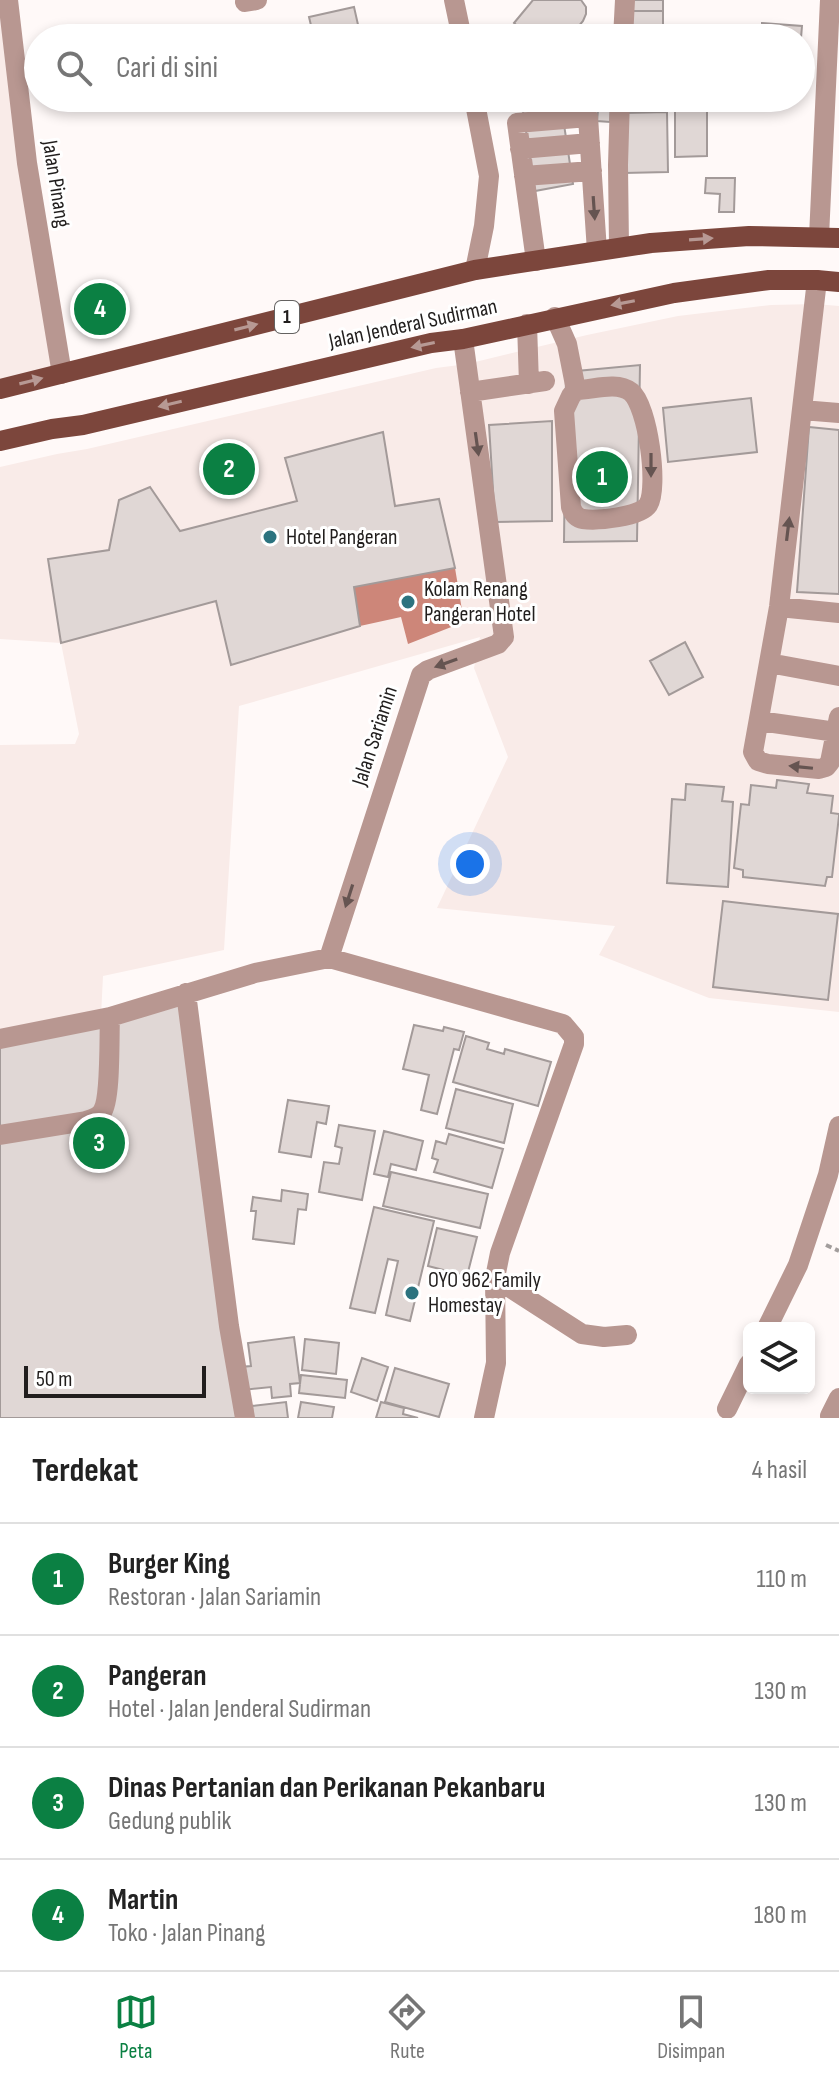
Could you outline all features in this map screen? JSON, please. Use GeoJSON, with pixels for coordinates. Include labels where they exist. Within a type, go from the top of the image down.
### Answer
{"type":"FeatureCollection","features":[{"type":"Feature","properties":{"kind":"main road","name":"Jalan Jenderal Sudirman"},"geometry":{"type":"LineString","coordinates":[[0,389],[475,270],[619,247],[749,236],[829,237]]}},
{"type":"Feature","properties":{"kind":"main road","name":"Jalan Jenderal Sudirman"},"geometry":{"type":"LineString","coordinates":[[0,441],[83,425],[431,343],[463,339],[674,293],[769,280],[839,282]]}},
{"type":"Feature","properties":{"kind":"street","name":"Jalan Pinang"},"geometry":{"type":"LineString","coordinates":[[8,0],[27,163],[62,374]]}},
{"type":"Feature","properties":{"kind":"street"},"geometry":{"type":"LineString","coordinates":[[454,0],[459,24]]}},
{"type":"Feature","properties":{"kind":"street"},"geometry":{"type":"LineString","coordinates":[[624,24],[625,0]]}},
{"type":"Feature","properties":{"kind":"street"},"geometry":{"type":"LineString","coordinates":[[829,237],[830,0]]}},
{"type":"Feature","properties":{"kind":"street"},"geometry":{"type":"LineString","coordinates":[[475,270],[484,226],[489,176],[477,112]]}},
{"type":"Feature","properties":{"kind":"street"},"geometry":{"type":"LineString","coordinates":[[619,247],[620,112]]}},
{"type":"Feature","properties":{"kind":"street"},"geometry":{"type":"LineString","coordinates":[[536,261],[517,123],[588,117],[597,251]]}},
{"type":"Feature","properties":{"kind":"street"},"geometry":{"type":"LineString","coordinates":[[524,176],[592,171]]}},
{"type":"Feature","properties":{"kind":"street"},"geometry":{"type":"LineString","coordinates":[[759,721],[837,724],[830,762],[819,769],[768,764],[758,761],[753,752],[779,607],[817,280]]}},
{"type":"Feature","properties":{"kind":"street"},"geometry":{"type":"LineString","coordinates":[[555,317],[567,344],[576,390]]}},
{"type":"Feature","properties":{"kind":"street"},"geometry":{"type":"LineString","coordinates":[[470,392],[537,382],[527,324]]}},
{"type":"Feature","properties":{"kind":"street","name":"Jalan Sariamin"},"geometry":{"type":"LineString","coordinates":[[329,958],[421,675],[498,644],[504,637],[463,339]]}},
{"type":"Feature","properties":{"kind":"street"},"geometry":{"type":"LineString","coordinates":[[614,386],[631,392],[642,409],[651,443],[651,498],[642,512],[631,516],[581,519],[574,514],[564,411],[576,390],[614,386]]}},
{"type":"Feature","properties":{"kind":"street"},"geometry":{"type":"LineString","coordinates":[[802,410],[839,413]]}},
{"type":"Feature","properties":{"kind":"street"},"geometry":{"type":"LineString","coordinates":[[779,607],[839,613]]}},
{"type":"Feature","properties":{"kind":"street"},"geometry":{"type":"LineString","coordinates":[[769,663],[839,676]]}},
{"type":"Feature","properties":{"kind":"street"},"geometry":{"type":"LineString","coordinates":[[0,1039],[110,1017],[255,973],[329,958],[563,1024],[574,1037],[574,1044],[500,1253],[495,1278],[496,1363],[484,1418]]}},
{"type":"Feature","properties":{"kind":"street"},"geometry":{"type":"LineString","coordinates":[[186,993],[229,1326],[245,1418]]}},
{"type":"Feature","properties":{"kind":"street"},"geometry":{"type":"LineString","coordinates":[[0,1135],[86,1121],[103,1112],[107,1094],[110,1017]]}},
{"type":"Feature","properties":{"kind":"street"},"geometry":{"type":"LineString","coordinates":[[770,1322],[798,1265],[828,1175],[839,1126]]}},
{"type":"Feature","properties":{"kind":"street"},"geometry":{"type":"LineString","coordinates":[[495,1278],[582,1334],[604,1337],[627,1335]]}},
{"type":"Feature","properties":{"kind":"street"},"geometry":{"type":"LineString","coordinates":[[727,1409],[743,1376]]}},
{"type":"Feature","properties":{"kind":"shaded area"},"geometry":{"type":"Polygon","coordinates":[[[0,0],[62,373],[0,389],[0,0]]]}},
{"type":"Feature","properties":{"kind":"shaded area"},"geometry":{"type":"Polygon","coordinates":[[[771,305],[839,306],[839,1012],[709,998],[599,955],[615,926],[437,908],[508,757],[474,668],[480,637],[239,706],[224,950],[103,976],[101,1016],[0,1035],[0,745],[75,744],[79,734],[61,643],[0,639],[0,467],[678,316],[771,305]]]}},
{"type":"Feature","properties":{"kind":"shaded area","name":"Kolam Renang Pangeran Hotel"},"geometry":{"type":"Polygon","coordinates":[[[455,568],[464,622],[408,644],[401,617],[360,626],[354,587],[455,568]]]}},
{"type":"Feature","properties":{"kind":"building"},"geometry":{"type":"Polygon","coordinates":[[[533,0],[581,0],[586,7],[581,24],[514,23],[533,0]]]}},
{"type":"Feature","properties":{"kind":"building"},"geometry":{"type":"Polygon","coordinates":[[[631,0],[663,0],[663,11],[631,11],[631,0]]]}},
{"type":"Feature","properties":{"kind":"building"},"geometry":{"type":"Polygon","coordinates":[[[354,7],[358,24],[311,24],[309,17],[354,7]]]}},
{"type":"Feature","properties":{"kind":"building"},"geometry":{"type":"Polygon","coordinates":[[[631,11],[663,11],[663,24],[631,24],[631,11]]]}},
{"type":"Feature","properties":{"kind":"building"},"geometry":{"type":"Polygon","coordinates":[[[523,112],[562,112],[573,184],[535,191],[523,112]]]}},
{"type":"Feature","properties":{"kind":"building"},"geometry":{"type":"Polygon","coordinates":[[[598,112],[610,112],[610,122],[597,121],[598,112]]]}},
{"type":"Feature","properties":{"kind":"building"},"geometry":{"type":"Polygon","coordinates":[[[667,112],[668,172],[624,173],[624,113],[667,112]]]}},
{"type":"Feature","properties":{"kind":"building"},"geometry":{"type":"Polygon","coordinates":[[[675,112],[707,112],[707,156],[675,157],[675,112]]]}},
{"type":"Feature","properties":{"kind":"building"},"geometry":{"type":"Polygon","coordinates":[[[706,178],[735,178],[734,212],[719,212],[720,194],[705,193],[706,178]]]}},
{"type":"Feature","properties":{"kind":"building"},"geometry":{"type":"Polygon","coordinates":[[[640,365],[637,541],[564,542],[566,372],[640,365]]]}},
{"type":"Feature","properties":{"kind":"building"},"geometry":{"type":"Polygon","coordinates":[[[751,398],[757,452],[668,462],[663,408],[751,398]]]}},
{"type":"Feature","properties":{"kind":"building"},"geometry":{"type":"Polygon","coordinates":[[[552,421],[552,521],[495,522],[489,425],[552,421]]]}},
{"type":"Feature","properties":{"kind":"building"},"geometry":{"type":"Polygon","coordinates":[[[809,427],[839,430],[839,594],[797,592],[809,427]]]}},
{"type":"Feature","properties":{"kind":"building","name":"Hotel Pangeran"},"geometry":{"type":"Polygon","coordinates":[[[383,432],[395,506],[439,499],[455,568],[354,587],[360,626],[231,665],[216,601],[61,643],[48,559],[109,550],[119,500],[150,487],[180,531],[297,501],[285,458],[383,432]]]}},
{"type":"Feature","properties":{"kind":"building"},"geometry":{"type":"Polygon","coordinates":[[[685,642],[703,677],[669,695],[650,661],[685,642]]]}},
{"type":"Feature","properties":{"kind":"building"},"geometry":{"type":"Polygon","coordinates":[[[777,780],[809,784],[807,793],[833,796],[831,813],[839,816],[832,877],[827,877],[825,886],[743,877],[743,870],[734,868],[741,804],[749,805],[751,785],[776,788],[777,780]]]}},
{"type":"Feature","properties":{"kind":"building"},"geometry":{"type":"Polygon","coordinates":[[[686,784],[724,787],[722,801],[733,802],[728,887],[667,883],[672,799],[685,800],[686,784]]]}},
{"type":"Feature","properties":{"kind":"building"},"geometry":{"type":"Polygon","coordinates":[[[723,901],[838,914],[828,1000],[713,987],[723,901]]]}},
{"type":"Feature","properties":{"kind":"building"},"geometry":{"type":"Polygon","coordinates":[[[181,996],[243,1418],[0,1418],[0,1043],[181,996]]]}},
{"type":"Feature","properties":{"kind":"building"},"geometry":{"type":"Polygon","coordinates":[[[414,1025],[464,1032],[459,1050],[454,1049],[437,1114],[421,1110],[429,1075],[403,1069],[414,1025]]]}},
{"type":"Feature","properties":{"kind":"building"},"geometry":{"type":"Polygon","coordinates":[[[466,1036],[489,1043],[487,1049],[504,1054],[505,1049],[551,1062],[538,1106],[453,1082],[466,1036]]]}},
{"type":"Feature","properties":{"kind":"building"},"geometry":{"type":"Polygon","coordinates":[[[456,1089],[513,1104],[504,1143],[446,1128],[456,1089]]]}},
{"type":"Feature","properties":{"kind":"building"},"geometry":{"type":"Polygon","coordinates":[[[288,1100],[329,1106],[326,1124],[317,1122],[311,1157],[279,1152],[288,1100]]]}},
{"type":"Feature","properties":{"kind":"building"},"geometry":{"type":"Polygon","coordinates":[[[339,1125],[375,1131],[362,1200],[319,1192],[324,1162],[339,1164],[342,1148],[335,1146],[339,1125]]]}},
{"type":"Feature","properties":{"kind":"building"},"geometry":{"type":"Polygon","coordinates":[[[384,1131],[423,1141],[416,1170],[391,1164],[388,1177],[374,1174],[384,1131]]]}},
{"type":"Feature","properties":{"kind":"building"},"geometry":{"type":"Polygon","coordinates":[[[449,1134],[503,1149],[492,1188],[434,1172],[438,1160],[432,1158],[436,1141],[446,1144],[449,1134]]]}},
{"type":"Feature","properties":{"kind":"building"},"geometry":{"type":"Polygon","coordinates":[[[391,1172],[488,1194],[480,1228],[383,1206],[391,1172]]]}},
{"type":"Feature","properties":{"kind":"building"},"geometry":{"type":"Polygon","coordinates":[[[282,1190],[308,1194],[306,1210],[298,1209],[294,1244],[253,1239],[256,1211],[251,1211],[253,1197],[281,1201],[282,1190]]]}},
{"type":"Feature","properties":{"kind":"building"},"geometry":{"type":"Polygon","coordinates":[[[374,1207],[434,1221],[410,1321],[386,1315],[398,1261],[388,1259],[375,1313],[350,1308],[374,1207]]]}},
{"type":"Feature","properties":{"kind":"building"},"geometry":{"type":"Polygon","coordinates":[[[437,1228],[477,1237],[467,1276],[428,1266],[437,1228]]]}},
{"type":"Feature","properties":{"kind":"building"},"geometry":{"type":"Polygon","coordinates":[[[294,1337],[300,1383],[290,1384],[291,1396],[272,1398],[271,1387],[243,1390],[240,1367],[251,1366],[248,1343],[294,1337]]]}},
{"type":"Feature","properties":{"kind":"building"},"geometry":{"type":"Polygon","coordinates":[[[305,1339],[339,1343],[336,1374],[302,1370],[305,1339]]]}},
{"type":"Feature","properties":{"kind":"building"},"geometry":{"type":"Polygon","coordinates":[[[362,1358],[388,1367],[377,1401],[351,1392],[362,1358]]]}},
{"type":"Feature","properties":{"kind":"building"},"geometry":{"type":"Polygon","coordinates":[[[395,1368],[449,1384],[439,1417],[385,1402],[395,1368]]]}},
{"type":"Feature","properties":{"kind":"building"},"geometry":{"type":"Polygon","coordinates":[[[301,1375],[347,1380],[345,1398],[299,1393],[301,1375]]]}},
{"type":"Feature","properties":{"kind":"building"},"geometry":{"type":"Polygon","coordinates":[[[286,1402],[288,1418],[253,1418],[252,1406],[286,1402]]]}},
{"type":"Feature","properties":{"kind":"building"},"geometry":{"type":"Polygon","coordinates":[[[301,1402],[334,1407],[332,1418],[298,1418],[301,1402]]]}},
{"type":"Feature","properties":{"kind":"building"},"geometry":{"type":"Polygon","coordinates":[[[381,1402],[404,1408],[403,1414],[418,1418],[376,1418],[381,1402]]]}},
{"type":"Feature","properties":{"kind":"place","name":"Martin"},"geometry":{"type":"Point","coordinates":[100,309]}},
{"type":"Feature","properties":{"kind":"place","name":"Pangeran"},"geometry":{"type":"Point","coordinates":[229,469]}},
{"type":"Feature","properties":{"kind":"place","name":"Burger King"},"geometry":{"type":"Point","coordinates":[602,477]}},
{"type":"Feature","properties":{"kind":"place","name":"Hotel Pangeran"},"geometry":{"type":"Point","coordinates":[270,537]}},
{"type":"Feature","properties":{"kind":"place","name":"Kolam Renang Pangeran Hotel"},"geometry":{"type":"Point","coordinates":[408,602]}},
{"type":"Feature","properties":{"kind":"place","name":"Dinas Pertanian dan Perikanan Pekanbaru"},"geometry":{"type":"Point","coordinates":[99,1143]}},
{"type":"Feature","properties":{"kind":"place","name":"OYO 962 Family Homestay"},"geometry":{"type":"Point","coordinates":[412,1293]}}]}
